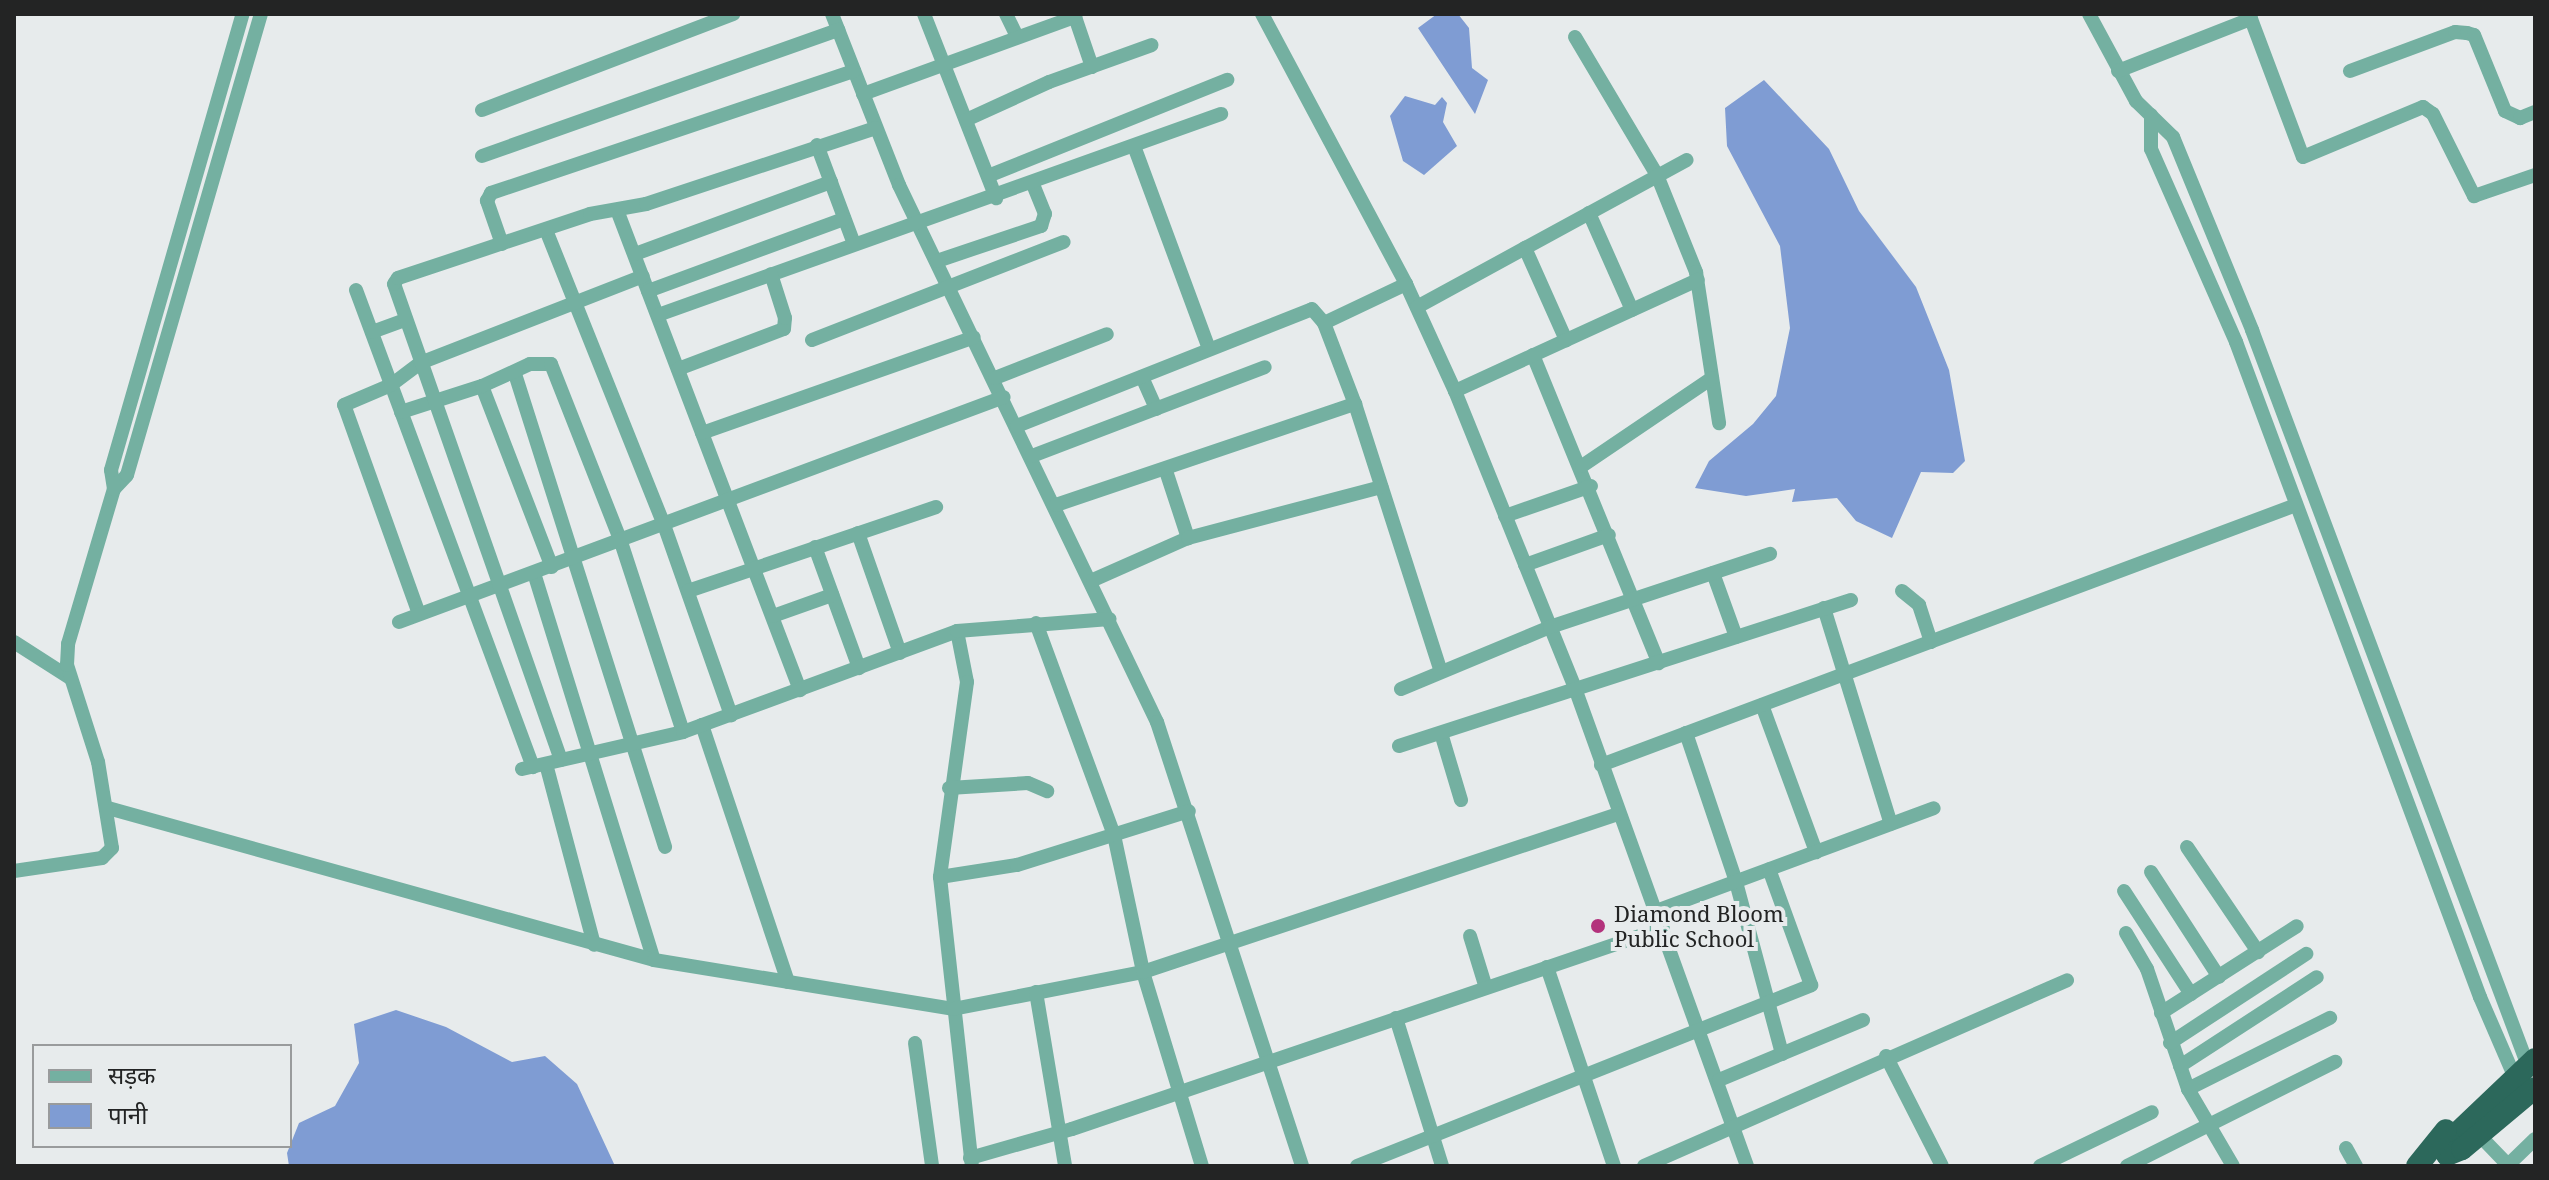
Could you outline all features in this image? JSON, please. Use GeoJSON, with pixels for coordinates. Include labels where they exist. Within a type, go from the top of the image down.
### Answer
{"type":"FeatureCollection","features":[{"type":"Feature","properties":{"kind":"highway"},"geometry":{"type":"LineString","coordinates":[[2453,1166],[2529,1073]]}},
{"type":"Feature","properties":{"kind":"highway"},"geometry":{"type":"LineString","coordinates":[[2417,1166],[2441,1134],[2487,1123]]}},
{"type":"Feature","properties":{"kind":"street"},"geometry":{"type":"LineString","coordinates":[[14,871],[108,855],[112,841],[93,743],[70,678],[68,644],[114,489],[111,470],[243,14]]}},
{"type":"Feature","properties":{"kind":"street"},"geometry":{"type":"LineString","coordinates":[[114,489],[127,475],[261,14]]}},
{"type":"Feature","properties":{"kind":"street"},"geometry":{"type":"LineString","coordinates":[[482,110],[733,14]]}},
{"type":"Feature","properties":{"kind":"street"},"geometry":{"type":"LineString","coordinates":[[832,14],[876,128],[919,224],[1139,677],[1189,811],[1302,1166]]}},
{"type":"Feature","properties":{"kind":"street"},"geometry":{"type":"LineString","coordinates":[[924,14],[996,198]]}},
{"type":"Feature","properties":{"kind":"street"},"geometry":{"type":"LineString","coordinates":[[1006,14],[1017,37]]}},
{"type":"Feature","properties":{"kind":"street"},"geometry":{"type":"LineString","coordinates":[[1262,14],[1406,284],[1455,391],[1576,691],[1618,814],[1719,1080],[1747,1166]]}},
{"type":"Feature","properties":{"kind":"street"},"geometry":{"type":"LineString","coordinates":[[2089,14],[2118,71],[2151,115],[2173,137],[2340,565],[2529,1073]]}},
{"type":"Feature","properties":{"kind":"street"},"geometry":{"type":"LineString","coordinates":[[863,94],[1074,15],[1092,67]]}},
{"type":"Feature","properties":{"kind":"street"},"geometry":{"type":"LineString","coordinates":[[2118,71],[2251,19],[2303,157],[2423,107],[2433,114],[2474,196],[2535,175]]}},
{"type":"Feature","properties":{"kind":"street"},"geometry":{"type":"LineString","coordinates":[[482,156],[838,30]]}},
{"type":"Feature","properties":{"kind":"street"},"geometry":{"type":"LineString","coordinates":[[2350,71],[2455,32],[2467,33],[2474,35],[2505,111],[2520,118],[2535,112]]}},
{"type":"Feature","properties":{"kind":"street"},"geometry":{"type":"LineString","coordinates":[[1575,37],[1657,175],[1698,280],[1719,423]]}},
{"type":"Feature","properties":{"kind":"street"},"geometry":{"type":"LineString","coordinates":[[966,120],[1152,45]]}},
{"type":"Feature","properties":{"kind":"street"},"geometry":{"type":"LineString","coordinates":[[502,244],[487,201],[491,193],[854,71]]}},
{"type":"Feature","properties":{"kind":"street"},"geometry":{"type":"LineString","coordinates":[[988,176],[1227,80]]}},
{"type":"Feature","properties":{"kind":"street"},"geometry":{"type":"LineString","coordinates":[[658,315],[854,244],[996,198],[1221,114]]}},
{"type":"Feature","properties":{"kind":"street"},"geometry":{"type":"LineString","coordinates":[[2151,115],[2151,149],[2236,342],[2480,997],[2529,1073]]}},
{"type":"Feature","properties":{"kind":"street"},"geometry":{"type":"LineString","coordinates":[[561,760],[394,290],[398,278],[876,128]]}},
{"type":"Feature","properties":{"kind":"street"},"geometry":{"type":"LineString","coordinates":[[817,145],[854,244]]}},
{"type":"Feature","properties":{"kind":"street"},"geometry":{"type":"LineString","coordinates":[[1134,146],[1209,349]]}},
{"type":"Feature","properties":{"kind":"street"},"geometry":{"type":"LineString","coordinates":[[1417,307],[1687,160]]}},
{"type":"Feature","properties":{"kind":"street"},"geometry":{"type":"LineString","coordinates":[[635,254],[831,182]]}},
{"type":"Feature","properties":{"kind":"street"},"geometry":{"type":"LineString","coordinates":[[937,261],[1041,226],[1045,214],[1033,184]]}},
{"type":"Feature","properties":{"kind":"street"},"geometry":{"type":"LineString","coordinates":[[617,210],[729,497],[800,690]]}},
{"type":"Feature","properties":{"kind":"street"},"geometry":{"type":"LineString","coordinates":[[1589,213],[1632,310]]}},
{"type":"Feature","properties":{"kind":"street"},"geometry":{"type":"LineString","coordinates":[[419,614],[344,405],[391,385],[420,363],[574,300],[646,284],[844,219]]}},
{"type":"Feature","properties":{"kind":"street"},"geometry":{"type":"LineString","coordinates":[[546,230],[663,522],[731,715]]}},
{"type":"Feature","properties":{"kind":"street"},"geometry":{"type":"LineString","coordinates":[[812,340],[951,290],[1064,242]]}},
{"type":"Feature","properties":{"kind":"street"},"geometry":{"type":"LineString","coordinates":[[1525,248],[1566,340]]}},
{"type":"Feature","properties":{"kind":"street"},"geometry":{"type":"LineString","coordinates":[[678,369],[784,329],[771,274]]}},
{"type":"Feature","properties":{"kind":"street"},"geometry":{"type":"LineString","coordinates":[[1455,391],[1698,280]]}},
{"type":"Feature","properties":{"kind":"street"},"geometry":{"type":"LineString","coordinates":[[1324,323],[1406,284]]}},
{"type":"Feature","properties":{"kind":"street"},"geometry":{"type":"LineString","coordinates":[[356,290],[534,767],[594,945]]}},
{"type":"Feature","properties":{"kind":"street"},"geometry":{"type":"LineString","coordinates":[[1017,426],[1304,309],[1312,309],[1324,323],[1355,404],[1441,672]]}},
{"type":"Feature","properties":{"kind":"street"},"geometry":{"type":"LineString","coordinates":[[372,332],[405,320]]}},
{"type":"Feature","properties":{"kind":"street"},"geometry":{"type":"LineString","coordinates":[[995,378],[1107,334]]}},
{"type":"Feature","properties":{"kind":"street"},"geometry":{"type":"LineString","coordinates":[[702,433],[974,337]]}},
{"type":"Feature","properties":{"kind":"street"},"geometry":{"type":"LineString","coordinates":[[1533,355],[1591,486],[1659,663]]}},
{"type":"Feature","properties":{"kind":"street"},"geometry":{"type":"LineString","coordinates":[[401,412],[482,386],[530,364],[551,364],[620,539],[683,732]]}},
{"type":"Feature","properties":{"kind":"street"},"geometry":{"type":"LineString","coordinates":[[1032,456],[1265,367]]}},
{"type":"Feature","properties":{"kind":"street"},"geometry":{"type":"LineString","coordinates":[[516,377],[665,847]]}},
{"type":"Feature","properties":{"kind":"street"},"geometry":{"type":"LineString","coordinates":[[1142,377],[1156,409]]}},
{"type":"Feature","properties":{"kind":"street"},"geometry":{"type":"LineString","coordinates":[[1582,466],[1712,378]]}},
{"type":"Feature","properties":{"kind":"street"},"geometry":{"type":"LineString","coordinates":[[482,386],[552,567]]}},
{"type":"Feature","properties":{"kind":"street"},"geometry":{"type":"LineString","coordinates":[[399,622],[468,594],[576,559],[729,497],[1004,397]]}},
{"type":"Feature","properties":{"kind":"street"},"geometry":{"type":"LineString","coordinates":[[1056,505],[1166,471],[1355,404]]}},
{"type":"Feature","properties":{"kind":"street"},"geometry":{"type":"LineString","coordinates":[[1166,471],[1188,538]]}},
{"type":"Feature","properties":{"kind":"street"},"geometry":{"type":"LineString","coordinates":[[1505,516],[1591,486]]}},
{"type":"Feature","properties":{"kind":"street"},"geometry":{"type":"LineString","coordinates":[[1093,580],[1188,538],[1381,487]]}},
{"type":"Feature","properties":{"kind":"street"},"geometry":{"type":"LineString","coordinates":[[1601,765],[2296,505]]}},
{"type":"Feature","properties":{"kind":"street"},"geometry":{"type":"LineString","coordinates":[[688,591],[936,507]]}},
{"type":"Feature","properties":{"kind":"street"},"geometry":{"type":"LineString","coordinates":[[858,533],[900,653]]}},
{"type":"Feature","properties":{"kind":"street"},"geometry":{"type":"LineString","coordinates":[[1525,565],[1609,535]]}},
{"type":"Feature","properties":{"kind":"street"},"geometry":{"type":"LineString","coordinates":[[815,547],[859,668]]}},
{"type":"Feature","properties":{"kind":"street"},"geometry":{"type":"LineString","coordinates":[[1401,689],[1550,627],[1770,554]]}},
{"type":"Feature","properties":{"kind":"street"},"geometry":{"type":"LineString","coordinates":[[2321,571],[2340,565]]}},
{"type":"Feature","properties":{"kind":"street"},"geometry":{"type":"LineString","coordinates":[[534,573],[593,753],[654,960]]}},
{"type":"Feature","properties":{"kind":"street"},"geometry":{"type":"LineString","coordinates":[[1713,573],[1736,637]]}},
{"type":"Feature","properties":{"kind":"street"},"geometry":{"type":"LineString","coordinates":[[1902,591],[1919,605],[1931,642]]}},
{"type":"Feature","properties":{"kind":"street"},"geometry":{"type":"LineString","coordinates":[[773,616],[832,595]]}},
{"type":"Feature","properties":{"kind":"street"},"geometry":{"type":"LineString","coordinates":[[1399,746],[1851,600]]}},
{"type":"Feature","properties":{"kind":"street"},"geometry":{"type":"LineString","coordinates":[[1824,608],[1841,675],[1891,824]]}},
{"type":"Feature","properties":{"kind":"street"},"geometry":{"type":"LineString","coordinates":[[534,767],[683,732],[957,631],[1110,619]]}},
{"type":"Feature","properties":{"kind":"street"},"geometry":{"type":"LineString","coordinates":[[1036,623],[1114,835],[1143,972],[1202,1166]]}},
{"type":"Feature","properties":{"kind":"street"},"geometry":{"type":"LineString","coordinates":[[957,631],[967,682],[949,788],[940,877],[971,1162],[1663,928]]}},
{"type":"Feature","properties":{"kind":"street"},"geometry":{"type":"LineString","coordinates":[[14,642],[70,678]]}},
{"type":"Feature","properties":{"kind":"street"},"geometry":{"type":"LineString","coordinates":[[1762,705],[1816,852]]}},
{"type":"Feature","properties":{"kind":"street"},"geometry":{"type":"LineString","coordinates":[[702,725],[788,982]]}},
{"type":"Feature","properties":{"kind":"street"},"geometry":{"type":"LineString","coordinates":[[1441,733],[1461,800]]}},
{"type":"Feature","properties":{"kind":"street"},"geometry":{"type":"LineString","coordinates":[[1686,733],[1736,882],[1782,1054]]}},
{"type":"Feature","properties":{"kind":"street"},"geometry":{"type":"LineString","coordinates":[[949,788],[1028,783],[1047,791]]}},
{"type":"Feature","properties":{"kind":"street"},"geometry":{"type":"LineString","coordinates":[[108,808],[654,960],[953,1009],[1143,972],[1230,947],[1618,814]]}},
{"type":"Feature","properties":{"kind":"street"},"geometry":{"type":"LineString","coordinates":[[1656,911],[1934,808]]}},
{"type":"Feature","properties":{"kind":"street"},"geometry":{"type":"LineString","coordinates":[[940,877],[1017,865],[1189,811]]}},
{"type":"Feature","properties":{"kind":"street"},"geometry":{"type":"LineString","coordinates":[[2187,847],[2258,952]]}},
{"type":"Feature","properties":{"kind":"street"},"geometry":{"type":"LineString","coordinates":[[1357,1166],[1811,985],[1812,980],[1769,869]]}},
{"type":"Feature","properties":{"kind":"street"},"geometry":{"type":"LineString","coordinates":[[2151,872],[2219,977]]}},
{"type":"Feature","properties":{"kind":"street"},"geometry":{"type":"LineString","coordinates":[[2124,891],[2191,994]]}},
{"type":"Feature","properties":{"kind":"street"},"geometry":{"type":"LineString","coordinates":[[2161,1013],[2297,926]]}},
{"type":"Feature","properties":{"kind":"street"},"geometry":{"type":"LineString","coordinates":[[2126,933],[2147,969],[2188,1089],[2233,1166]]}},
{"type":"Feature","properties":{"kind":"street"},"geometry":{"type":"LineString","coordinates":[[1470,936],[1486,988]]}},
{"type":"Feature","properties":{"kind":"street"},"geometry":{"type":"LineString","coordinates":[[2170,1043],[2306,954]]}},
{"type":"Feature","properties":{"kind":"street"},"geometry":{"type":"LineString","coordinates":[[1547,967],[1614,1166]]}},
{"type":"Feature","properties":{"kind":"street"},"geometry":{"type":"LineString","coordinates":[[2180,1066],[2317,977]]}},
{"type":"Feature","properties":{"kind":"street"},"geometry":{"type":"LineString","coordinates":[[1644,1166],[1735,1128],[1886,1056],[2067,980]]}},
{"type":"Feature","properties":{"kind":"street"},"geometry":{"type":"LineString","coordinates":[[1036,992],[1065,1166]]}},
{"type":"Feature","properties":{"kind":"street"},"geometry":{"type":"LineString","coordinates":[[1396,1018],[1442,1166]]}},
{"type":"Feature","properties":{"kind":"street"},"geometry":{"type":"LineString","coordinates":[[2188,1089],[2330,1018]]}},
{"type":"Feature","properties":{"kind":"street"},"geometry":{"type":"LineString","coordinates":[[1719,1080],[1863,1020]]}},
{"type":"Feature","properties":{"kind":"street"},"geometry":{"type":"LineString","coordinates":[[915,1043],[932,1166]]}},
{"type":"Feature","properties":{"kind":"street"},"geometry":{"type":"LineString","coordinates":[[1886,1056],[1942,1166]]}},
{"type":"Feature","properties":{"kind":"street"},"geometry":{"type":"LineString","coordinates":[[2127,1166],[2335,1062]]}},
{"type":"Feature","properties":{"kind":"street"},"geometry":{"type":"LineString","coordinates":[[2040,1166],[2152,1112]]}},
{"type":"Feature","properties":{"kind":"street"},"geometry":{"type":"LineString","coordinates":[[2487,1123],[2508,1166],[2535,1139]]}},
{"type":"Feature","properties":{"kind":"street"},"geometry":{"type":"LineString","coordinates":[[2346,1148],[2356,1166]]}},
{"type":"Feature","properties":{"kind":"water"},"geometry":{"type":"Polygon","coordinates":[[[1437,14],[1458,14],[1469,28],[1472,68],[1488,80],[1475,114],[1418,28],[1437,14]]]}},
{"type":"Feature","properties":{"kind":"water"},"geometry":{"type":"Polygon","coordinates":[[[1764,80],[1829,149],[1859,211],[1916,287],[1949,370],[1965,461],[1953,473],[1921,472],[1892,538],[1856,521],[1837,498],[1792,502],[1795,489],[1746,496],[1695,488],[1709,461],[1753,424],[1776,396],[1790,328],[1780,246],[1727,146],[1725,108],[1764,80]]]}},
{"type":"Feature","properties":{"kind":"water"},"geometry":{"type":"Polygon","coordinates":[[[1405,96],[1435,105],[1442,97],[1447,103],[1443,122],[1457,146],[1424,175],[1403,161],[1390,116],[1405,96]]]}},
{"type":"Feature","properties":{"kind":"water"},"geometry":{"type":"Polygon","coordinates":[[[396,1010],[446,1027],[512,1062],[545,1056],[577,1084],[615,1166],[289,1166],[287,1153],[292,1148],[299,1123],[335,1106],[359,1063],[354,1024],[396,1010]]]}},
{"type":"Feature","properties":{"kind":"place","name":"Diamond Bloom Public School"},"geometry":{"type":"Point","coordinates":[1598,926]}}]}
